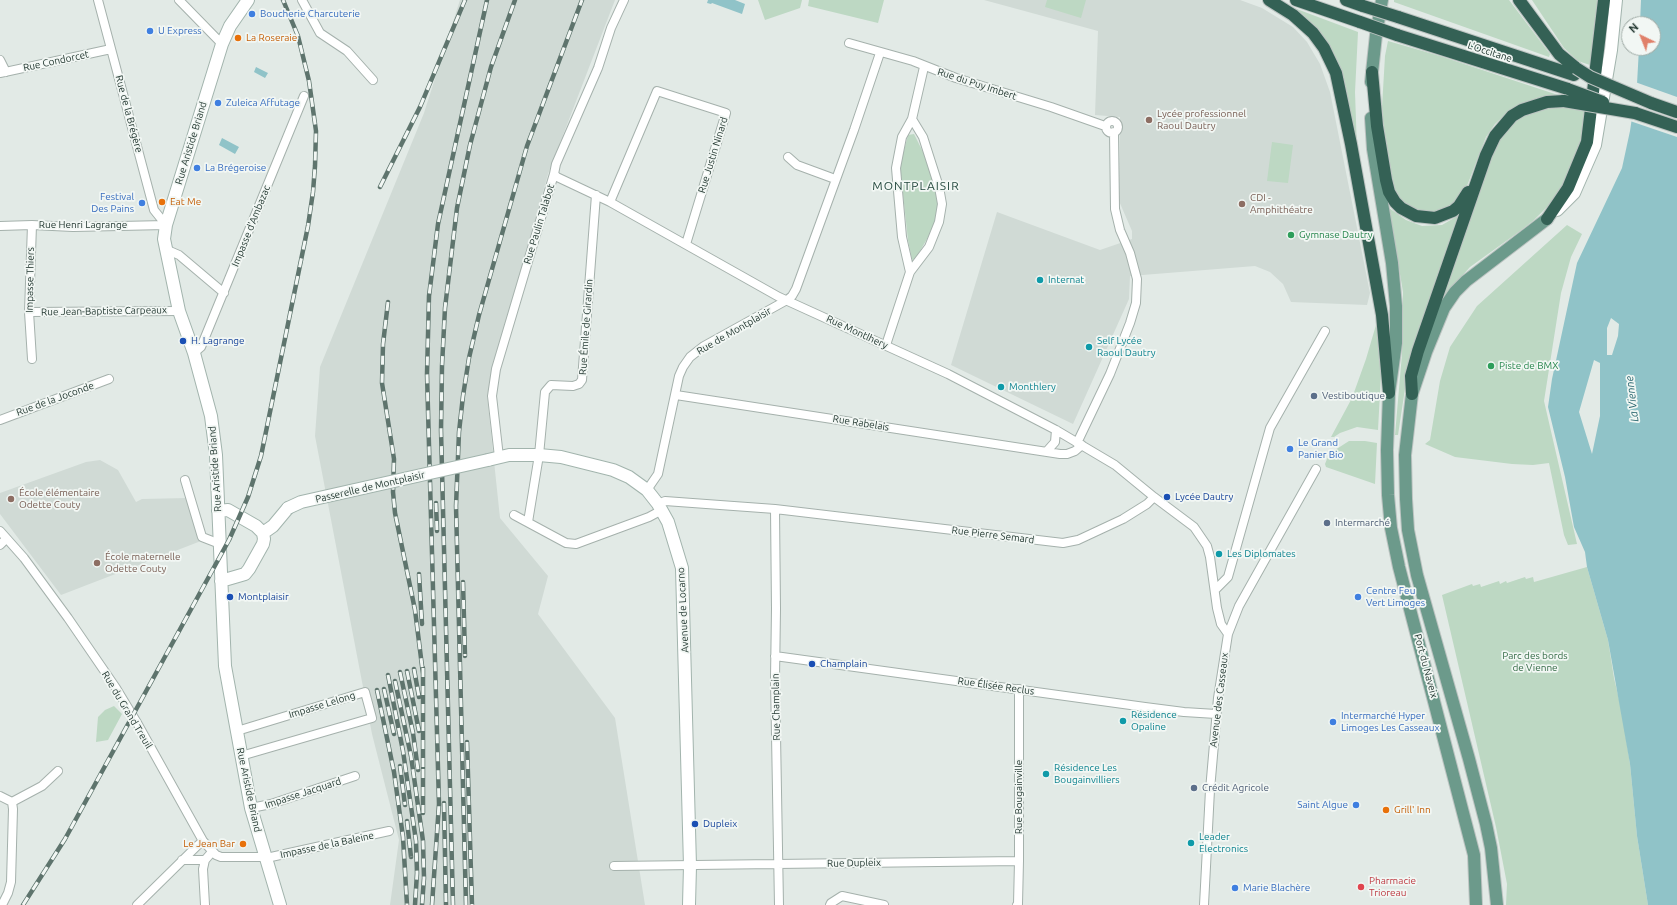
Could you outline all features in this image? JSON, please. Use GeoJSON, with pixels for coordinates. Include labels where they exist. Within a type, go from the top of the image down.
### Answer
{"type":"FeatureCollection","features":[{"type":"Feature","properties":{"kind":"highway"},"geometry":{"type":"LineString","coordinates":[[1269,0],[1293,15],[1313,33],[1324,48],[1336,73],[1351,144],[1382,315],[1389,393]]}},
{"type":"Feature","properties":{"kind":"highway","name":"L'Occitane"},"geometry":{"type":"LineString","coordinates":[[1296,0],[1566,95]]}},
{"type":"Feature","properties":{"kind":"highway","name":"L'Occitane"},"geometry":{"type":"LineString","coordinates":[[1346,0],[1575,71]]}},
{"type":"Feature","properties":{"kind":"highway"},"geometry":{"type":"LineString","coordinates":[[1519,0],[1558,54],[1575,71],[1651,103],[1677,112]]}},
{"type":"Feature","properties":{"kind":"highway"},"geometry":{"type":"LineString","coordinates":[[1548,219],[1568,188],[1587,142],[1604,0]]}},
{"type":"Feature","properties":{"kind":"highway"},"geometry":{"type":"LineString","coordinates":[[1372,72],[1377,126],[1386,180],[1389,192],[1394,202],[1401,208],[1421,218],[1435,218],[1448,214],[1459,206],[1481,171]]}},
{"type":"Feature","properties":{"kind":"highway"},"geometry":{"type":"LineString","coordinates":[[1412,394],[1411,376],[1418,351],[1481,171],[1495,136],[1512,116],[1522,110],[1566,95],[1635,113],[1677,127]]}},
{"type":"Feature","properties":{"kind":"main road","name":"Port du Naveix"},"geometry":{"type":"LineString","coordinates":[[1382,0],[1376,35],[1370,110],[1373,149],[1392,263],[1396,306],[1396,343],[1389,393],[1387,450],[1388,495],[1391,528],[1399,567],[1474,855],[1476,905]]}},
{"type":"Feature","properties":{"kind":"main road","name":"Port du Naveix"},"geometry":{"type":"LineString","coordinates":[[1497,905],[1492,848],[1469,759],[1417,575],[1408,530],[1405,487],[1405,454],[1412,394],[1444,308],[1455,292],[1466,281],[1485,265],[1520,241],[1548,219]]}},
{"type":"Feature","properties":{"kind":"street","name":"Rue de la Brégère"},"geometry":{"type":"LineString","coordinates":[[98,0],[154,210],[166,225]]}},
{"type":"Feature","properties":{"kind":"street"},"geometry":{"type":"LineString","coordinates":[[179,0],[222,44]]}},
{"type":"Feature","properties":{"kind":"street","name":"Rue Aristide Briand"},"geometry":{"type":"LineString","coordinates":[[248,0],[230,26],[222,44],[166,225],[164,239],[180,311],[194,353],[211,416],[216,455],[225,666],[251,808],[264,857],[280,905]]}},
{"type":"Feature","properties":{"kind":"street"},"geometry":{"type":"LineString","coordinates":[[302,0],[320,33],[347,51],[373,80]]}},
{"type":"Feature","properties":{"kind":"street","name":"Rue Paulin Talabot"},"geometry":{"type":"LineString","coordinates":[[493,458],[492,404],[494,378],[558,158],[598,68],[611,28],[624,0]]}},
{"type":"Feature","properties":{"kind":"street"},"geometry":{"type":"LineString","coordinates":[[1548,219],[1574,193],[1595,145],[1612,50],[1616,0]]}},
{"type":"Feature","properties":{"kind":"street","name":"Rue du Puy Imbert"},"geometry":{"type":"LineString","coordinates":[[849,43],[880,53],[913,61],[924,67],[1106,126],[1109,132],[1114,132],[1115,209],[1120,230],[1130,254],[1137,279],[1136,302],[1130,323],[1110,374],[1080,444]]}},
{"type":"Feature","properties":{"kind":"street","name":"Rue Condorcet"},"geometry":{"type":"LineString","coordinates":[[3,72],[111,49]]}},
{"type":"Feature","properties":{"kind":"street","name":"Rue de Montplaisir"},"geometry":{"type":"LineString","coordinates":[[647,490],[658,474],[679,376],[690,357],[704,346],[787,300],[792,296],[796,289],[880,53]]}},
{"type":"Feature","properties":{"kind":"street"},"geometry":{"type":"LineString","coordinates":[[0,60],[3,72]]}},
{"type":"Feature","properties":{"kind":"street"},"geometry":{"type":"LineString","coordinates":[[910,272],[902,237],[896,168],[902,137],[912,119],[924,67]]}},
{"type":"Feature","properties":{"kind":"street","name":"Rue Justin Ninard"},"geometry":{"type":"LineString","coordinates":[[610,202],[656,91],[726,113],[686,244]]}},
{"type":"Feature","properties":{"kind":"street","name":"Impasse d'Ambazac"},"geometry":{"type":"LineString","coordinates":[[194,353],[201,346],[224,293],[304,96]]}},
{"type":"Feature","properties":{"kind":"street"},"geometry":{"type":"LineString","coordinates":[[886,345],[910,272],[929,247],[939,222],[942,204],[939,187],[923,137],[912,119]]}},
{"type":"Feature","properties":{"kind":"street"},"geometry":{"type":"LineString","coordinates":[[788,157],[797,166],[835,179]]}},
{"type":"Feature","properties":{"kind":"street","name":"Rue Montlhery"},"geometry":{"type":"LineString","coordinates":[[554,174],[557,177],[610,202],[787,300],[948,374],[1056,430],[1120,468],[1154,497]]}},
{"type":"Feature","properties":{"kind":"street","name":"Rue Émile de Girardin"},"geometry":{"type":"LineString","coordinates":[[528,522],[539,454],[542,415],[547,388],[550,385],[555,384],[573,386],[579,384],[582,380],[596,195]]}},
{"type":"Feature","properties":{"kind":"street","name":"Rue Henri Lagrange"},"geometry":{"type":"LineString","coordinates":[[0,226],[32,225],[73,227],[166,225]]}},
{"type":"Feature","properties":{"kind":"street","name":"Impasse Thiers"},"geometry":{"type":"LineString","coordinates":[[32,225],[29,312],[32,359]]}},
{"type":"Feature","properties":{"kind":"street"},"geometry":{"type":"LineString","coordinates":[[166,249],[179,256],[224,293]]}},
{"type":"Feature","properties":{"kind":"street","name":"Rue Jean-Baptiste Carpeaux"},"geometry":{"type":"LineString","coordinates":[[29,312],[180,311]]}},
{"type":"Feature","properties":{"kind":"street"},"geometry":{"type":"LineString","coordinates":[[1215,590],[1228,577],[1270,428],[1324,331]]}},
{"type":"Feature","properties":{"kind":"street","name":"Rue de la Joconde"},"geometry":{"type":"LineString","coordinates":[[0,420],[110,379]]}},
{"type":"Feature","properties":{"kind":"street","name":"Rue Rabelais"},"geometry":{"type":"LineString","coordinates":[[676,395],[1067,454],[1075,451],[1080,444]]}},
{"type":"Feature","properties":{"kind":"street"},"geometry":{"type":"LineString","coordinates":[[1047,451],[1055,442],[1056,430]]}},
{"type":"Feature","properties":{"kind":"street","name":"Avenue de Locarno"},"geometry":{"type":"LineString","coordinates":[[493,458],[520,454],[539,454],[561,457],[612,470],[629,477],[647,490],[660,507],[668,522],[682,568],[690,866],[689,905]]}},
{"type":"Feature","properties":{"kind":"street","name":"Passerelle de Montplaisir"},"geometry":{"type":"LineString","coordinates":[[263,533],[273,526],[288,508],[301,502],[493,458]]}},
{"type":"Feature","properties":{"kind":"street","name":"Avenue des Casseaux"},"geometry":{"type":"LineString","coordinates":[[1204,905],[1210,790],[1216,714],[1228,634],[1239,606],[1316,468]]}},
{"type":"Feature","properties":{"kind":"street"},"geometry":{"type":"LineString","coordinates":[[185,480],[202,537],[220,544]]}},
{"type":"Feature","properties":{"kind":"street"},"geometry":{"type":"LineString","coordinates":[[1154,497],[1194,527],[1207,546],[1210,556],[1217,608],[1221,624],[1228,634]]}},
{"type":"Feature","properties":{"kind":"street","name":"Rue Pierre Semard"},"geometry":{"type":"LineString","coordinates":[[660,507],[665,501],[774,509],[1062,543],[1078,540],[1123,518],[1147,504],[1154,497]]}},
{"type":"Feature","properties":{"kind":"street"},"geometry":{"type":"LineString","coordinates":[[514,515],[566,543],[576,544],[649,517],[660,507]]}},
{"type":"Feature","properties":{"kind":"street","name":"Rue Champlain"},"geometry":{"type":"LineString","coordinates":[[774,509],[779,905]]}},
{"type":"Feature","properties":{"kind":"street"},"geometry":{"type":"LineString","coordinates":[[218,511],[228,510],[256,526],[263,533],[264,539],[263,544],[250,569],[245,574],[237,578],[221,581]]}},
{"type":"Feature","properties":{"kind":"street","name":"Rue du Grand Treuil"},"geometry":{"type":"LineString","coordinates":[[0,531],[24,558],[68,618],[127,705],[203,841],[212,852]]}},
{"type":"Feature","properties":{"kind":"street"},"geometry":{"type":"LineString","coordinates":[[0,545],[6,539]]}},
{"type":"Feature","properties":{"kind":"street","name":"Rue Élisée Reclus"},"geometry":{"type":"LineString","coordinates":[[775,656],[1176,712],[1216,714]]}},
{"type":"Feature","properties":{"kind":"street","name":"Rue Bougainville"},"geometry":{"type":"LineString","coordinates":[[1016,905],[1018,904],[1019,861],[1019,689]]}},
{"type":"Feature","properties":{"kind":"street","name":"Impasse Lelong"},"geometry":{"type":"LineString","coordinates":[[236,731],[365,692],[372,718],[241,756]]}},
{"type":"Feature","properties":{"kind":"street"},"geometry":{"type":"LineString","coordinates":[[12,802],[42,786],[58,771]]}},
{"type":"Feature","properties":{"kind":"street","name":"Impasse Jacquard"},"geometry":{"type":"LineString","coordinates":[[251,808],[271,804],[355,776]]}},
{"type":"Feature","properties":{"kind":"street"},"geometry":{"type":"LineString","coordinates":[[0,796],[12,802]]}},
{"type":"Feature","properties":{"kind":"street"},"geometry":{"type":"LineString","coordinates":[[1,905],[8,893],[11,882],[12,802]]}},
{"type":"Feature","properties":{"kind":"street","name":"Impasse de la Baleine"},"geometry":{"type":"LineString","coordinates":[[264,857],[271,857],[389,831]]}},
{"type":"Feature","properties":{"kind":"street"},"geometry":{"type":"LineString","coordinates":[[137,905],[203,841]]}},
{"type":"Feature","properties":{"kind":"street"},"geometry":{"type":"LineString","coordinates":[[205,905],[203,870],[205,860],[212,852],[222,857],[264,857]]}},
{"type":"Feature","properties":{"kind":"street"},"geometry":{"type":"LineString","coordinates":[[182,860],[205,860]]}},
{"type":"Feature","properties":{"kind":"street","name":"Rue Dupleix"},"geometry":{"type":"LineString","coordinates":[[614,866],[1019,861]]}},
{"type":"Feature","properties":{"kind":"street"},"geometry":{"type":"LineString","coordinates":[[830,905],[842,896],[884,905]]}},
{"type":"Feature","properties":{"kind":"shaded area"},"geometry":{"type":"Polygon","coordinates":[[[460,0],[615,0],[548,174],[487,395],[500,518],[548,576],[538,614],[615,718],[645,905],[390,905],[399,840],[372,734],[315,436],[320,367],[424,113],[460,0]]]}},
{"type":"Feature","properties":{"kind":"shaded area"},"geometry":{"type":"Polygon","coordinates":[[[984,0],[1240,0],[1262,8],[1293,27],[1307,42],[1320,64],[1330,92],[1370,293],[1367,305],[1291,302],[1283,284],[1270,272],[1255,266],[1130,276],[1129,299],[1073,424],[951,365],[997,212],[1100,250],[1132,239],[1132,231],[1119,201],[1120,117],[1095,115],[1098,31],[984,0]]]}},
{"type":"Feature","properties":{"kind":"shaded area"},"geometry":{"type":"Polygon","coordinates":[[[100,460],[118,470],[136,502],[142,499],[187,498],[201,541],[61,595],[0,514],[0,493],[86,462],[100,460]]]}},
{"type":"Feature","properties":{"kind":"green space"},"geometry":{"type":"Polygon","coordinates":[[[758,0],[802,0],[800,8],[765,20],[758,0]]]}},
{"type":"Feature","properties":{"kind":"green space"},"geometry":{"type":"Polygon","coordinates":[[[809,0],[884,0],[878,23],[808,6],[809,0]]]}},
{"type":"Feature","properties":{"kind":"green space"},"geometry":{"type":"Polygon","coordinates":[[[1047,0],[1086,0],[1081,18],[1045,7],[1047,0]]]}},
{"type":"Feature","properties":{"kind":"green space"},"geometry":{"type":"Polygon","coordinates":[[[1394,0],[1509,0],[1550,54],[1549,57],[1394,2],[1394,0]]]}},
{"type":"Feature","properties":{"kind":"green space"},"geometry":{"type":"Polygon","coordinates":[[[1532,0],[1600,0],[1590,65],[1578,61],[1564,48],[1532,0]]]}},
{"type":"Feature","properties":{"kind":"green space"},"geometry":{"type":"Polygon","coordinates":[[[1294,8],[1358,32],[1355,92],[1357,149],[1343,86],[1294,8]]]}},
{"type":"Feature","properties":{"kind":"green space"},"geometry":{"type":"Polygon","coordinates":[[[1388,41],[1440,56],[1561,96],[1519,106],[1506,114],[1495,124],[1486,137],[1465,191],[1454,206],[1428,215],[1406,207],[1393,190],[1385,148],[1382,107],[1385,56],[1388,41]]]}},
{"type":"Feature","properties":{"kind":"green space"},"geometry":{"type":"Polygon","coordinates":[[[1558,106],[1586,111],[1578,153],[1571,172],[1556,198],[1534,220],[1470,267],[1445,295],[1442,294],[1493,152],[1503,135],[1522,116],[1536,109],[1558,106]]]}},
{"type":"Feature","properties":{"kind":"green space"},"geometry":{"type":"Polygon","coordinates":[[[914,134],[927,160],[938,202],[935,225],[916,258],[912,260],[908,240],[900,166],[908,135],[914,134]]]}},
{"type":"Feature","properties":{"kind":"green space"},"geometry":{"type":"Polygon","coordinates":[[[1272,142],[1293,145],[1288,183],[1267,181],[1272,142]]]}},
{"type":"Feature","properties":{"kind":"green space"},"geometry":{"type":"Polygon","coordinates":[[[1389,208],[1406,220],[1422,226],[1442,225],[1461,214],[1406,382],[1398,435],[1395,435],[1402,354],[1403,292],[1389,208]]]}},
{"type":"Feature","properties":{"kind":"green space"},"geometry":{"type":"Polygon","coordinates":[[[1567,225],[1582,234],[1571,257],[1561,293],[1544,401],[1577,544],[1568,545],[1564,535],[1549,463],[1533,465],[1512,464],[1455,457],[1425,444],[1430,440],[1440,381],[1450,347],[1477,306],[1567,225]]]}},
{"type":"Feature","properties":{"kind":"green space"},"geometry":{"type":"Polygon","coordinates":[[[1376,325],[1379,335],[1381,374],[1378,430],[1357,427],[1331,437],[1352,398],[1376,325]]]}},
{"type":"Feature","properties":{"kind":"green space"},"geometry":{"type":"Polygon","coordinates":[[[1349,441],[1377,443],[1375,484],[1326,467],[1325,464],[1327,459],[1335,450],[1349,441]]]}},
{"type":"Feature","properties":{"kind":"green space","name":"Parc des bords de Vienne"},"geometry":{"type":"Polygon","coordinates":[[[1587,567],[1608,640],[1614,678],[1622,712],[1630,764],[1637,836],[1648,905],[1506,905],[1507,884],[1496,827],[1442,595],[1472,584],[1473,586],[1480,584],[1481,587],[1499,581],[1500,584],[1506,581],[1507,583],[1525,577],[1526,579],[1533,577],[1534,582],[1587,567]]]}},
{"type":"Feature","properties":{"kind":"green space"},"geometry":{"type":"Polygon","coordinates":[[[114,706],[122,714],[108,740],[96,742],[98,717],[105,710],[114,706]]]}},
{"type":"Feature","properties":{"kind":"water"},"geometry":{"type":"Polygon","coordinates":[[[708,0],[735,0],[745,4],[742,14],[712,3],[707,3],[708,0]]]}},
{"type":"Feature","properties":{"kind":"water","name":"La Vienne"},"geometry":{"type":"Polygon","coordinates":[[[1641,0],[1677,0],[1677,905],[1648,905],[1637,836],[1630,764],[1608,640],[1587,567],[1585,552],[1574,527],[1565,477],[1548,407],[1552,379],[1577,263],[1622,168],[1630,131],[1637,84],[1639,56],[1661,56],[1661,16],[1640,16],[1641,0]],[[1611,318],[1607,328],[1607,355],[1612,355],[1618,336],[1619,324],[1611,318]],[[1594,360],[1579,412],[1592,454],[1600,416],[1600,363],[1594,360]]]}},
{"type":"Feature","properties":{"kind":"water"},"geometry":{"type":"Polygon","coordinates":[[[256,67],[268,73],[265,78],[254,72],[256,67]]]}},
{"type":"Feature","properties":{"kind":"water"},"geometry":{"type":"Polygon","coordinates":[[[222,138],[239,147],[235,154],[219,145],[222,138]]]}},
{"type":"Feature","properties":{"kind":"pier"},"geometry":{"type":"Polygon","coordinates":[[[1635,82],[1677,97],[1677,137],[1630,121],[1635,82]]]}},
{"type":"Feature","properties":{"kind":"railway"},"geometry":{"type":"LineString","coordinates":[[23,905],[65,839],[229,540],[248,497],[261,456],[308,226],[315,166],[316,131],[309,81],[298,36],[283,0]]}},
{"type":"Feature","properties":{"kind":"railway"},"geometry":{"type":"LineString","coordinates":[[380,187],[420,107],[465,0]]}},
{"type":"Feature","properties":{"kind":"railway"},"geometry":{"type":"LineString","coordinates":[[432,905],[439,804],[427,374],[429,296],[438,224],[487,0]]}},
{"type":"Feature","properties":{"kind":"railway"},"geometry":{"type":"LineString","coordinates":[[453,905],[441,430],[445,308],[457,208],[470,145],[491,67],[515,0]]}},
{"type":"Feature","properties":{"kind":"railway"},"geometry":{"type":"LineString","coordinates":[[466,905],[456,506],[459,432],[463,396],[469,358],[479,315],[527,146],[582,0]]}},
{"type":"Feature","properties":{"kind":"railway"},"geometry":{"type":"LineString","coordinates":[[388,302],[383,344],[382,383],[394,459],[393,492],[395,513],[415,610],[423,674]]}},
{"type":"Feature","properties":{"kind":"railway"},"geometry":{"type":"LineString","coordinates":[[436,503],[437,531]]}},
{"type":"Feature","properties":{"kind":"railway"},"geometry":{"type":"LineString","coordinates":[[419,574],[422,624]]}},
{"type":"Feature","properties":{"kind":"railway"},"geometry":{"type":"LineString","coordinates":[[463,582],[465,656]]}},
{"type":"Feature","properties":{"kind":"railway"},"geometry":{"type":"LineString","coordinates":[[423,668],[423,774]]}},
{"type":"Feature","properties":{"kind":"railway"},"geometry":{"type":"LineString","coordinates":[[414,669],[419,697]]}},
{"type":"Feature","properties":{"kind":"railway"},"geometry":{"type":"LineString","coordinates":[[407,671],[419,731]]}},
{"type":"Feature","properties":{"kind":"railway"},"geometry":{"type":"LineString","coordinates":[[400,672],[413,733],[418,770]]}},
{"type":"Feature","properties":{"kind":"railway"},"geometry":{"type":"LineString","coordinates":[[388,675],[403,751],[416,841],[417,873],[415,905]]}},
{"type":"Feature","properties":{"kind":"railway"},"geometry":{"type":"LineString","coordinates":[[395,681],[411,756],[423,841],[424,878],[422,905]]}},
{"type":"Feature","properties":{"kind":"railway"},"geometry":{"type":"LineString","coordinates":[[384,689],[394,734]]}},
{"type":"Feature","properties":{"kind":"railway"},"geometry":{"type":"LineString","coordinates":[[377,690],[394,772],[403,837],[407,905]]}},
{"type":"Feature","properties":{"kind":"railway"},"geometry":{"type":"LineString","coordinates":[[467,742],[472,905]]}},
{"type":"Feature","properties":{"kind":"railway"},"geometry":{"type":"LineString","coordinates":[[400,766],[405,805]]}},
{"type":"Feature","properties":{"kind":"railway"},"geometry":{"type":"LineString","coordinates":[[423,769],[423,813]]}},
{"type":"Feature","properties":{"kind":"railway"},"geometry":{"type":"LineString","coordinates":[[444,803],[446,905]]}},
{"type":"Feature","properties":{"kind":"railway"},"geometry":{"type":"LineString","coordinates":[[407,821],[411,857]]}},
{"type":"Feature","properties":{"kind":"place","name":"Boucherie Charcuterie"},"geometry":{"type":"Point","coordinates":[252,14]}},
{"type":"Feature","properties":{"kind":"place","name":"U Express"},"geometry":{"type":"Point","coordinates":[150,31]}},
{"type":"Feature","properties":{"kind":"place","name":"La Roseraie"},"geometry":{"type":"Point","coordinates":[238,38]}},
{"type":"Feature","properties":{"kind":"place","name":"Zuleica Affutage"},"geometry":{"type":"Point","coordinates":[218,103]}},
{"type":"Feature","properties":{"kind":"place","name":"Lycée professionnel Raoul Dautry"},"geometry":{"type":"Point","coordinates":[1149,120]}},
{"type":"Feature","properties":{"kind":"place","name":"La Brégeroise"},"geometry":{"type":"Point","coordinates":[197,168]}},
{"type":"Feature","properties":{"kind":"place","name":"Eat Me"},"geometry":{"type":"Point","coordinates":[162,202]}},
{"type":"Feature","properties":{"kind":"place","name":"Festival Des Pains"},"geometry":{"type":"Point","coordinates":[142,203]}},
{"type":"Feature","properties":{"kind":"place","name":"CDI - Amphithéatre"},"geometry":{"type":"Point","coordinates":[1242,204]}},
{"type":"Feature","properties":{"kind":"place","name":"Gymnase Dautry"},"geometry":{"type":"Point","coordinates":[1291,235]}},
{"type":"Feature","properties":{"kind":"place","name":"Internat"},"geometry":{"type":"Point","coordinates":[1040,280]}},
{"type":"Feature","properties":{"kind":"place","name":"H. Lagrange"},"geometry":{"type":"Point","coordinates":[183,341]}},
{"type":"Feature","properties":{"kind":"place","name":"Self Lycée Raoul Dautry"},"geometry":{"type":"Point","coordinates":[1089,347]}},
{"type":"Feature","properties":{"kind":"place","name":"Piste de BMX"},"geometry":{"type":"Point","coordinates":[1491,366]}},
{"type":"Feature","properties":{"kind":"place","name":"Monthlery"},"geometry":{"type":"Point","coordinates":[1001,387]}},
{"type":"Feature","properties":{"kind":"place","name":"Vestiboutique"},"geometry":{"type":"Point","coordinates":[1314,396]}},
{"type":"Feature","properties":{"kind":"place","name":"Le Grand Panier Bio"},"geometry":{"type":"Point","coordinates":[1290,449]}},
{"type":"Feature","properties":{"kind":"place","name":"Lycée Dautry"},"geometry":{"type":"Point","coordinates":[1167,497]}},
{"type":"Feature","properties":{"kind":"place","name":"École élémentaire Odette Couty"},"geometry":{"type":"Point","coordinates":[11,499]}},
{"type":"Feature","properties":{"kind":"place","name":"Intermarché"},"geometry":{"type":"Point","coordinates":[1327,523]}},
{"type":"Feature","properties":{"kind":"place","name":"Les Diplomates"},"geometry":{"type":"Point","coordinates":[1219,554]}},
{"type":"Feature","properties":{"kind":"place","name":"École maternelle Odette Couty"},"geometry":{"type":"Point","coordinates":[97,563]}},
{"type":"Feature","properties":{"kind":"place","name":"Montplaisir"},"geometry":{"type":"Point","coordinates":[230,597]}},
{"type":"Feature","properties":{"kind":"place","name":"Centre Feu Vert Limoges"},"geometry":{"type":"Point","coordinates":[1358,597]}},
{"type":"Feature","properties":{"kind":"place","name":"Champlain"},"geometry":{"type":"Point","coordinates":[812,664]}},
{"type":"Feature","properties":{"kind":"place","name":"Résidence Opaline"},"geometry":{"type":"Point","coordinates":[1123,721]}},
{"type":"Feature","properties":{"kind":"place","name":"Intermarché Hyper Limoges Les Casseaux"},"geometry":{"type":"Point","coordinates":[1333,722]}},
{"type":"Feature","properties":{"kind":"place","name":"Résidence Les Bougainvilliers"},"geometry":{"type":"Point","coordinates":[1046,774]}},
{"type":"Feature","properties":{"kind":"place","name":"Crédit Agricole"},"geometry":{"type":"Point","coordinates":[1194,788]}},
{"type":"Feature","properties":{"kind":"place","name":"Saint Algue"},"geometry":{"type":"Point","coordinates":[1356,805]}},
{"type":"Feature","properties":{"kind":"place","name":"Grill' Inn"},"geometry":{"type":"Point","coordinates":[1386,810]}},
{"type":"Feature","properties":{"kind":"place","name":"Dupleix"},"geometry":{"type":"Point","coordinates":[695,824]}},
{"type":"Feature","properties":{"kind":"place","name":"Leader Electronics"},"geometry":{"type":"Point","coordinates":[1191,843]}},
{"type":"Feature","properties":{"kind":"place","name":"Le Jean Bar"},"geometry":{"type":"Point","coordinates":[243,844]}},
{"type":"Feature","properties":{"kind":"place","name":"Pharmacie Trioreau"},"geometry":{"type":"Point","coordinates":[1361,887]}},
{"type":"Feature","properties":{"kind":"place","name":"Marie Blachère"},"geometry":{"type":"Point","coordinates":[1235,888]}},
{"type":"Feature","properties":{"kind":"district","name":"MONTPLAISIR"},"geometry":{"type":"Point","coordinates":[916,186]}}]}
